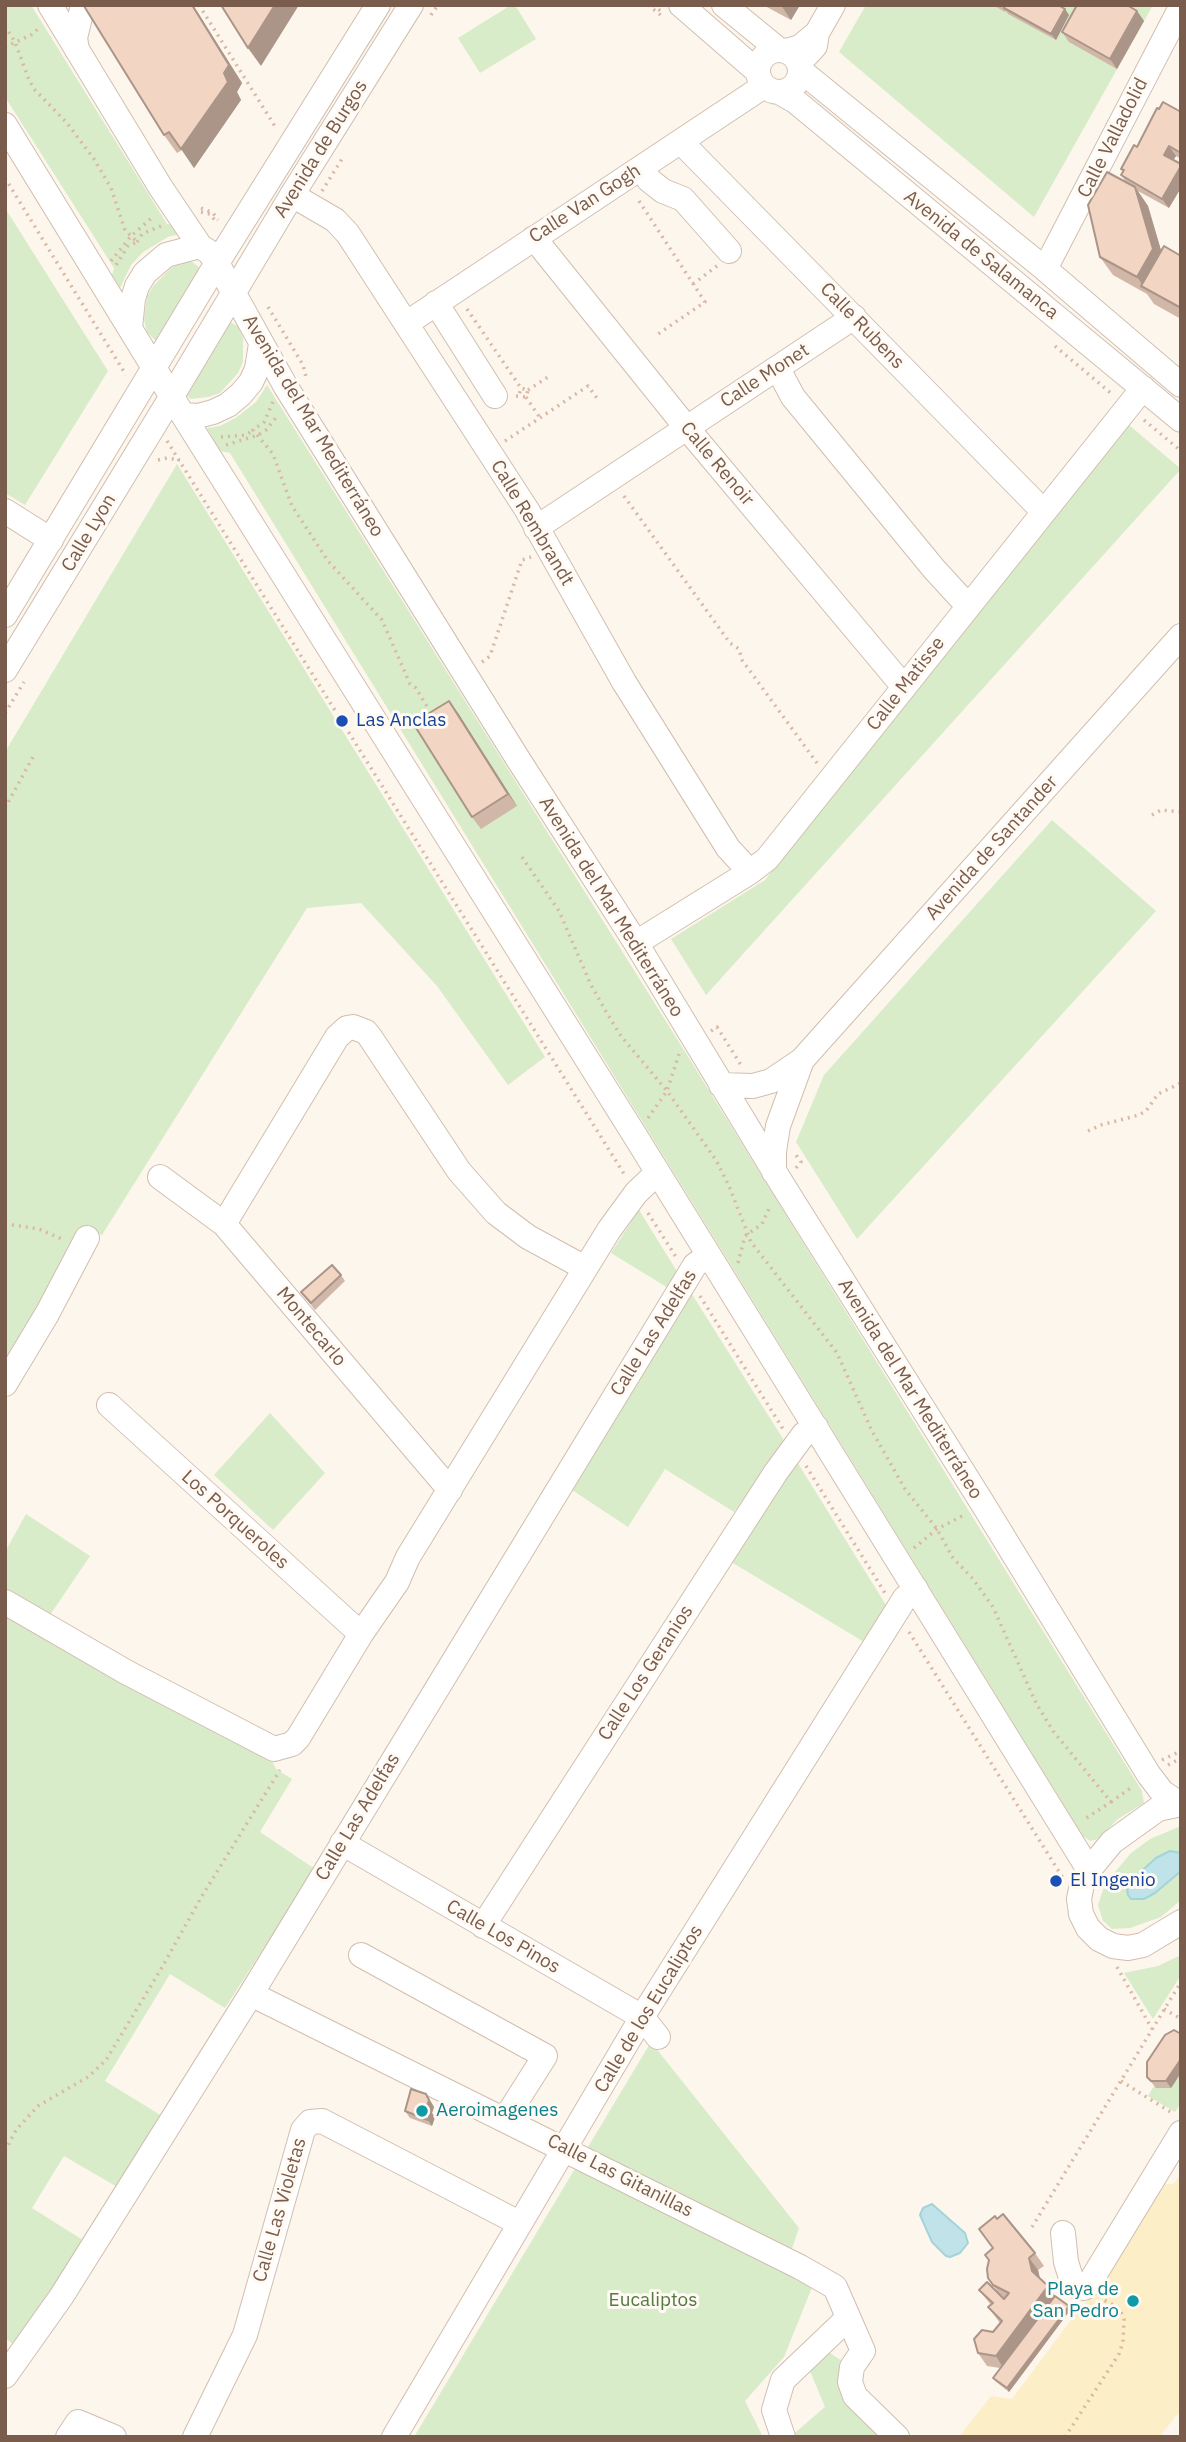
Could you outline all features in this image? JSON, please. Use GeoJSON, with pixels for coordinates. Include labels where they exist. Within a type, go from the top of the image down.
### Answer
{"type":"FeatureCollection","features":[{"type":"Feature","properties":{"kind":"street","name":"Avenida de Burgos"},"geometry":{"type":"LineString","coordinates":[[155,368],[209,254],[378,5]]}},
{"type":"Feature","properties":{"kind":"street","name":"Avenida de Burgos"},"geometry":{"type":"LineString","coordinates":[[178,406],[234,293],[411,5]]}},
{"type":"Feature","properties":{"kind":"street","name":"Avenida de Salamanca"},"geometry":{"type":"LineString","coordinates":[[681,5],[767,83],[795,101],[1181,419]]}},
{"type":"Feature","properties":{"kind":"street","name":"Avenida de Salamanca"},"geometry":{"type":"LineString","coordinates":[[724,5],[1045,269],[1181,385]]}},
{"type":"Feature","properties":{"kind":"street"},"geometry":{"type":"LineString","coordinates":[[791,58],[795,85],[767,83],[764,56],[791,58],[815,46],[817,33],[833,5]]}},
{"type":"Feature","properties":{"kind":"street"},"geometry":{"type":"LineString","coordinates":[[52,10],[83,6],[75,38],[77,50]]}},
{"type":"Feature","properties":{"kind":"street","name":"Calle Valladolid"},"geometry":{"type":"LineString","coordinates":[[1045,269],[1181,8]]}},
{"type":"Feature","properties":{"kind":"street","name":"Avenida del Mar Mediterráneo"},"geometry":{"type":"LineString","coordinates":[[52,10],[161,188],[234,293],[286,398],[636,943],[778,1178],[1149,1775],[1162,1792],[1181,1804]]}},
{"type":"Feature","properties":{"kind":"street","name":"Calle Van Gogh"},"geometry":{"type":"LineString","coordinates":[[407,323],[767,83]]}},
{"type":"Feature","properties":{"kind":"street"},"geometry":{"type":"LineString","coordinates":[[8,134],[634,1134],[1089,1870]]}},
{"type":"Feature","properties":{"kind":"street","name":"Calle Rubens"},"geometry":{"type":"LineString","coordinates":[[681,142],[1043,511]]}},
{"type":"Feature","properties":{"kind":"street"},"geometry":{"type":"LineString","coordinates":[[634,173],[683,200],[729,251]]}},
{"type":"Feature","properties":{"kind":"street","name":"Calle Rembrandt"},"geometry":{"type":"LineString","coordinates":[[292,195],[335,220],[348,233],[536,527],[624,682],[728,848],[750,872]]}},
{"type":"Feature","properties":{"kind":"street","name":"Calle Renoir"},"geometry":{"type":"LineString","coordinates":[[534,238],[686,427],[904,687]]}},
{"type":"Feature","properties":{"kind":"street"},"geometry":{"type":"LineString","coordinates":[[131,328],[133,299],[145,274],[166,256],[209,254]]}},
{"type":"Feature","properties":{"kind":"street"},"geometry":{"type":"LineString","coordinates":[[446,297],[495,396]]}},
{"type":"Feature","properties":{"kind":"street","name":"Calle Monet"},"geometry":{"type":"LineString","coordinates":[[536,527],[855,317]]}},
{"type":"Feature","properties":{"kind":"street"},"geometry":{"type":"LineString","coordinates":[[178,406],[198,416],[228,405],[251,383],[257,369],[261,344]]}},
{"type":"Feature","properties":{"kind":"street","name":"Calle Lyon"},"geometry":{"type":"LineString","coordinates":[[5,615],[155,368]]}},
{"type":"Feature","properties":{"kind":"street"},"geometry":{"type":"LineString","coordinates":[[778,369],[793,397],[934,569],[968,606]]}},
{"type":"Feature","properties":{"kind":"street","name":"Calle Matisse"},"geometry":{"type":"LineString","coordinates":[[636,943],[750,872],[766,859],[832,780],[1143,388]]}},
{"type":"Feature","properties":{"kind":"street","name":"Calle Lyon"},"geometry":{"type":"LineString","coordinates":[[5,670],[178,406]]}},
{"type":"Feature","properties":{"kind":"street"},"geometry":{"type":"LineString","coordinates":[[5,511],[51,540]]}},
{"type":"Feature","properties":{"kind":"street","name":"Avenida de Santander"},"geometry":{"type":"LineString","coordinates":[[721,1085],[754,1086],[771,1081],[802,1060],[1181,636]]}},
{"type":"Feature","properties":{"kind":"street"},"geometry":{"type":"LineString","coordinates":[[224,1224],[337,1037],[347,1028],[354,1027],[366,1032],[370,1037],[459,1171],[496,1213],[528,1237],[586,1268]]}},
{"type":"Feature","properties":{"kind":"street","name":"Avenida de Santander"},"geometry":{"type":"LineString","coordinates":[[778,1178],[774,1151],[778,1126],[802,1060]]}},
{"type":"Feature","properties":{"kind":"street"},"geometry":{"type":"LineString","coordinates":[[5,1602],[126,1672],[274,1749],[284,1748],[298,1738],[360,1634],[397,1582],[408,1557],[586,1268],[636,1193],[657,1173]]}},
{"type":"Feature","properties":{"kind":"street","name":"Montecarlo"},"geometry":{"type":"LineString","coordinates":[[160,1177],[224,1224],[450,1490]]}},
{"type":"Feature","properties":{"kind":"street"},"geometry":{"type":"LineString","coordinates":[[5,1384],[84,1244]]}},
{"type":"Feature","properties":{"kind":"street","name":"Calle Las Adelfas"},"geometry":{"type":"LineString","coordinates":[[5,2376],[61,2297],[251,1994],[695,1265],[708,1256]]}},
{"type":"Feature","properties":{"kind":"street","name":"Los Porqueroles"},"geometry":{"type":"LineString","coordinates":[[109,1405],[360,1634]]}},
{"type":"Feature","properties":{"kind":"street","name":"Calle Los Geranios"},"geometry":{"type":"LineString","coordinates":[[483,1926],[776,1472],[804,1434],[816,1427]]}},
{"type":"Feature","properties":{"kind":"street","name":"Calle de los Eucaliptos"},"geometry":{"type":"LineString","coordinates":[[394,2437],[642,2017],[896,1611],[916,1589]]}},
{"type":"Feature","properties":{"kind":"street"},"geometry":{"type":"LineString","coordinates":[[1181,1804],[1158,1810],[1137,1822],[1112,1842],[1089,1870],[1079,1899],[1081,1914],[1088,1928],[1099,1939],[1113,1946],[1128,1948],[1143,1945],[1181,1922]]}},
{"type":"Feature","properties":{"kind":"street","name":"Calle Los Pinos"},"geometry":{"type":"LineString","coordinates":[[342,1843],[642,2017],[658,2037]]}},
{"type":"Feature","properties":{"kind":"street"},"geometry":{"type":"LineString","coordinates":[[361,1955],[545,2056],[505,2119]]}},
{"type":"Feature","properties":{"kind":"street","name":"Calle Las Gitanillas"},"geometry":{"type":"LineString","coordinates":[[251,1994],[800,2266],[835,2287],[863,2351],[852,2367],[850,2382],[855,2396],[897,2437]]}},
{"type":"Feature","properties":{"kind":"street","name":"Calle Las Violetas"},"geometry":{"type":"LineString","coordinates":[[195,2437],[244,2334],[303,2130],[310,2122],[322,2121],[519,2223]]}},
{"type":"Feature","properties":{"kind":"street"},"geometry":{"type":"LineString","coordinates":[[1063,2233],[1066,2262],[1072,2281],[1078,2287],[1087,2286],[1178,2125]]}},
{"type":"Feature","properties":{"kind":"street"},"geometry":{"type":"LineString","coordinates":[[783,2437],[774,2410],[783,2380],[848,2318]]}},
{"type":"Feature","properties":{"kind":"street"},"geometry":{"type":"LineString","coordinates":[[68,2437],[78,2422],[114,2437]]}},
{"type":"Feature","properties":{"kind":"path"},"geometry":{"type":"LineString","coordinates":[[199,5],[276,128]]}},
{"type":"Feature","properties":{"kind":"path"},"geometry":{"type":"LineString","coordinates":[[5,47],[31,35],[52,10]]}},
{"type":"Feature","properties":{"kind":"path"},"geometry":{"type":"LineString","coordinates":[[5,26],[15,42],[29,80],[94,159],[111,188],[125,229],[137,242]]}},
{"type":"Feature","properties":{"kind":"path"},"geometry":{"type":"LineString","coordinates":[[634,173],[705,302],[658,334]]}},
{"type":"Feature","properties":{"kind":"path"},"geometry":{"type":"LineString","coordinates":[[5,178],[125,374]]}},
{"type":"Feature","properties":{"kind":"path"},"geometry":{"type":"LineString","coordinates":[[83,305],[105,285],[128,246],[137,242],[142,234],[182,217]]}},
{"type":"Feature","properties":{"kind":"path"},"geometry":{"type":"LineString","coordinates":[[693,284],[722,261],[729,251]]}},
{"type":"Feature","properties":{"kind":"path"},"geometry":{"type":"LineString","coordinates":[[446,297],[521,388],[528,390]]}},
{"type":"Feature","properties":{"kind":"path"},"geometry":{"type":"LineString","coordinates":[[526,397],[528,390],[548,377]]}},
{"type":"Feature","properties":{"kind":"path"},"geometry":{"type":"LineString","coordinates":[[503,442],[588,386],[599,401]]}},
{"type":"Feature","properties":{"kind":"path"},"geometry":{"type":"LineString","coordinates":[[521,388],[519,395],[526,397],[540,418]]}},
{"type":"Feature","properties":{"kind":"path"},"geometry":{"type":"LineString","coordinates":[[286,398],[270,404],[264,422],[253,430],[273,454],[286,493],[304,526],[328,561],[382,620],[410,684],[416,688],[429,710]]}},
{"type":"Feature","properties":{"kind":"path"},"geometry":{"type":"LineString","coordinates":[[158,460],[191,460],[225,445],[258,435],[266,430],[286,398]]}},
{"type":"Feature","properties":{"kind":"path"},"geometry":{"type":"LineString","coordinates":[[180,460],[1064,1880]]}},
{"type":"Feature","properties":{"kind":"path"},"geometry":{"type":"LineString","coordinates":[[610,477],[730,643],[740,649],[742,660],[821,769],[832,780]]}},
{"type":"Feature","properties":{"kind":"path"},"geometry":{"type":"LineString","coordinates":[[465,673],[490,656],[522,560],[550,550]]}},
{"type":"Feature","properties":{"kind":"path"},"geometry":{"type":"LineString","coordinates":[[5,808],[34,755]]}},
{"type":"Feature","properties":{"kind":"path"},"geometry":{"type":"LineString","coordinates":[[1152,815],[1161,810],[1181,812]]}},
{"type":"Feature","properties":{"kind":"path"},"geometry":{"type":"LineString","coordinates":[[522,857],[559,911],[591,985],[608,1016],[621,1036],[667,1091],[716,1160],[747,1233],[761,1258],[838,1353],[889,1463],[905,1489],[937,1529],[953,1558],[979,1586],[993,1607],[1036,1703],[1053,1731],[1111,1802],[1066,1830]]}},
{"type":"Feature","properties":{"kind":"path"},"geometry":{"type":"LineString","coordinates":[[612,1155],[659,1105],[667,1091],[679,1055],[718,1027],[754,1086]]}},
{"type":"Feature","properties":{"kind":"path"},"geometry":{"type":"LineString","coordinates":[[1088,1131],[1139,1115],[1146,1111],[1158,1094],[1181,1083]]}},
{"type":"Feature","properties":{"kind":"path"},"geometry":{"type":"LineString","coordinates":[[708,1309],[736,1267],[747,1233],[762,1224],[778,1178],[801,1162],[778,1126]]}},
{"type":"Feature","properties":{"kind":"path"},"geometry":{"type":"LineString","coordinates":[[5,1224],[40,1229],[64,1240],[84,1244]]}},
{"type":"Feature","properties":{"kind":"path"},"geometry":{"type":"LineString","coordinates":[[875,1578],[937,1529],[983,1504]]}},
{"type":"Feature","properties":{"kind":"path"},"geometry":{"type":"LineString","coordinates":[[5,2151],[16,2130],[38,2106],[88,2077],[106,2060],[202,1896],[270,1789],[281,1766],[284,1748]]}},
{"type":"Feature","properties":{"kind":"path"},"geometry":{"type":"LineString","coordinates":[[1116,1966],[1152,2029]]}},
{"type":"Feature","properties":{"kind":"path"},"geometry":{"type":"LineString","coordinates":[[1032,2227],[1181,1982]]}},
{"type":"Feature","properties":{"kind":"path"},"geometry":{"type":"LineString","coordinates":[[1164,2009],[1181,2019]]}},
{"type":"Feature","properties":{"kind":"path"},"geometry":{"type":"LineString","coordinates":[[1121,2081],[1178,2125]]}},
{"type":"Feature","properties":{"kind":"path"},"geometry":{"type":"LineString","coordinates":[[1065,2437],[1119,2354],[1125,2331],[1119,2308],[1091,2292],[1087,2286]]}},
{"type":"Feature","properties":{"kind":"green space"},"geometry":{"type":"Polygon","coordinates":[[[5,5],[31,5],[167,224],[175,225],[180,234],[168,237],[143,252],[131,265],[120,288],[112,275],[114,268],[5,97],[5,5]]]}},
{"type":"Feature","properties":{"kind":"green space"},"geometry":{"type":"Polygon","coordinates":[[[515,5],[536,39],[480,73],[458,38],[515,5]]]}},
{"type":"Feature","properties":{"kind":"green space"},"geometry":{"type":"Polygon","coordinates":[[[866,5],[1153,5],[1034,217],[839,52],[866,5]]]}},
{"type":"Feature","properties":{"kind":"green space"},"geometry":{"type":"Polygon","coordinates":[[[5,208],[108,371],[25,505],[5,493],[5,208]]]}},
{"type":"Feature","properties":{"kind":"green space"},"geometry":{"type":"Polygon","coordinates":[[[192,262],[199,267],[200,274],[156,341],[147,332],[144,320],[147,296],[171,268],[192,262]]]}},
{"type":"Feature","properties":{"kind":"green space"},"geometry":{"type":"Polygon","coordinates":[[[230,322],[238,326],[243,338],[243,362],[238,373],[220,393],[191,399],[186,395],[230,322]]]}},
{"type":"Feature","properties":{"kind":"green space"},"geometry":{"type":"Polygon","coordinates":[[[267,385],[684,1050],[1142,1791],[1144,1803],[1118,1819],[1098,1839],[1090,1841],[1083,1836],[230,453],[220,451],[207,428],[220,426],[237,417],[256,402],[267,385]]]}},
{"type":"Feature","properties":{"kind":"green space"},"geometry":{"type":"Polygon","coordinates":[[[1129,425],[1181,469],[706,995],[671,939],[765,880],[1129,425]]]}},
{"type":"Feature","properties":{"kind":"green space"},"geometry":{"type":"Polygon","coordinates":[[[177,464],[545,1057],[508,1085],[437,986],[361,903],[307,908],[102,1235],[82,1226],[5,1371],[5,752],[177,464]]]}},
{"type":"Feature","properties":{"kind":"green space"},"geometry":{"type":"Polygon","coordinates":[[[1052,820],[1156,911],[857,1239],[796,1142],[824,1075],[1052,820]]]}},
{"type":"Feature","properties":{"kind":"green space"},"geometry":{"type":"Polygon","coordinates":[[[639,1210],[678,1273],[668,1288],[611,1253],[639,1210]]]}},
{"type":"Feature","properties":{"kind":"green space"},"geometry":{"type":"Polygon","coordinates":[[[688,1288],[785,1442],[734,1512],[665,1469],[628,1527],[566,1486],[688,1288]]]}},
{"type":"Feature","properties":{"kind":"green space"},"geometry":{"type":"Polygon","coordinates":[[[270,1413],[325,1473],[273,1530],[214,1475],[270,1413]]]}},
{"type":"Feature","properties":{"kind":"green space"},"geometry":{"type":"Polygon","coordinates":[[[794,1457],[886,1605],[864,1642],[728,1560],[794,1457]]]}},
{"type":"Feature","properties":{"kind":"green space"},"geometry":{"type":"Polygon","coordinates":[[[26,1514],[90,1556],[48,1618],[5,1591],[5,1552],[26,1514]]]}},
{"type":"Feature","properties":{"kind":"green space"},"geometry":{"type":"Polygon","coordinates":[[[5,1611],[271,1759],[276,1769],[292,1779],[260,1832],[315,1869],[225,2008],[170,1974],[105,2081],[162,2116],[119,2188],[64,2156],[32,2208],[86,2242],[17,2347],[5,2338],[5,1611]]]}},
{"type":"Feature","properties":{"kind":"green space"},"geometry":{"type":"Polygon","coordinates":[[[1181,1826],[1181,1900],[1161,1917],[1130,1928],[1112,1929],[1103,1921],[1098,1905],[1105,1884],[1131,1853],[1150,1839],[1181,1826]]]}},
{"type":"Feature","properties":{"kind":"green space"},"geometry":{"type":"Polygon","coordinates":[[[1181,1955],[1181,1975],[1153,2019],[1124,1973],[1158,1966],[1181,1955]]]}},
{"type":"Feature","properties":{"kind":"green space"},"geometry":{"type":"Polygon","coordinates":[[[1181,2041],[1181,2103],[1175,2112],[1148,2096],[1181,2041]]]}},
{"type":"Feature","properties":{"kind":"green space","name":"Eucaliptos"},"geometry":{"type":"Polygon","coordinates":[[[651,2042],[799,2228],[786,2266],[815,2280],[784,2357],[745,2401],[763,2437],[414,2437],[651,2042]]]}},
{"type":"Feature","properties":{"kind":"green space"},"geometry":{"type":"Polygon","coordinates":[[[830,2353],[842,2361],[840,2374],[912,2437],[790,2437],[825,2407],[810,2371],[821,2358],[830,2353]]]}},
{"type":"Feature","properties":{"kind":"sand","name":"Playa de San Pedro"},"geometry":{"type":"Polygon","coordinates":[[[1181,2175],[1181,2410],[1159,2437],[959,2437],[991,2396],[1012,2399],[1079,2309],[1094,2294],[1164,2184],[1173,2184],[1181,2175]]]}},
{"type":"Feature","properties":{"kind":"water"},"geometry":{"type":"Polygon","coordinates":[[[1170,1851],[1181,1853],[1181,1871],[1155,1893],[1144,1899],[1131,1899],[1127,1889],[1135,1877],[1156,1858],[1170,1851]]]}},
{"type":"Feature","properties":{"kind":"water"},"geometry":{"type":"Polygon","coordinates":[[[932,2204],[965,2233],[968,2243],[960,2253],[946,2256],[932,2242],[920,2215],[923,2208],[932,2204]]]}},
{"type":"Feature","properties":{"kind":"building"},"geometry":{"type":"Polygon","coordinates":[[[84,5],[192,5],[229,65],[224,73],[228,82],[181,149],[169,132],[164,135],[84,5]]]}},
{"type":"Feature","properties":{"kind":"building"},"geometry":{"type":"Polygon","coordinates":[[[221,5],[275,5],[248,48],[221,5]]]}},
{"type":"Feature","properties":{"kind":"building"},"geometry":{"type":"Polygon","coordinates":[[[1005,5],[1058,5],[1065,9],[1051,34],[1004,8],[1005,5]]]}},
{"type":"Feature","properties":{"kind":"building"},"geometry":{"type":"Polygon","coordinates":[[[1077,5],[1127,5],[1137,11],[1110,59],[1062,32],[1077,5]]]}},
{"type":"Feature","properties":{"kind":"building"},"geometry":{"type":"Polygon","coordinates":[[[1163,102],[1181,112],[1181,153],[1169,146],[1164,155],[1181,166],[1162,199],[1121,175],[1124,170],[1121,169],[1163,102]]]}},
{"type":"Feature","properties":{"kind":"building"},"geometry":{"type":"Polygon","coordinates":[[[1107,172],[1135,187],[1153,249],[1137,277],[1100,257],[1088,205],[1107,172]]]}},
{"type":"Feature","properties":{"kind":"building"},"geometry":{"type":"Polygon","coordinates":[[[1164,246],[1181,256],[1181,308],[1141,286],[1164,246]]]}},
{"type":"Feature","properties":{"kind":"building"},"geometry":{"type":"Polygon","coordinates":[[[449,701],[508,794],[472,817],[413,723],[449,701]]]}},
{"type":"Feature","properties":{"kind":"building"},"geometry":{"type":"Polygon","coordinates":[[[332,1265],[341,1275],[311,1303],[301,1292],[332,1265]]]}},
{"type":"Feature","properties":{"kind":"building"},"geometry":{"type":"Polygon","coordinates":[[[1174,2030],[1181,2034],[1181,2059],[1166,2081],[1151,2081],[1147,2077],[1147,2062],[1165,2035],[1174,2030]]]}},
{"type":"Feature","properties":{"kind":"building"},"geometry":{"type":"Polygon","coordinates":[[[411,2089],[426,2094],[429,2100],[426,2109],[430,2111],[428,2120],[405,2111],[411,2089]]]}},
{"type":"Feature","properties":{"kind":"building"},"geometry":{"type":"Polygon","coordinates":[[[1003,2214],[1035,2253],[1029,2258],[1032,2271],[1048,2286],[996,2356],[978,2353],[974,2339],[982,2330],[993,2332],[1002,2321],[988,2307],[993,2303],[979,2290],[987,2282],[1004,2299],[1009,2293],[993,2285],[988,2278],[989,2260],[985,2255],[993,2248],[979,2229],[995,2216],[997,2219],[1003,2214]]]}},
{"type":"Feature","properties":{"kind":"building"},"geometry":{"type":"Polygon","coordinates":[[[1055,2296],[1069,2306],[1007,2388],[993,2378],[1055,2296]]]}},
{"type":"Feature","properties":{"kind":"place","name":"Las Anclas"},"geometry":{"type":"Point","coordinates":[342,721]}},
{"type":"Feature","properties":{"kind":"place","name":"El Ingenio"},"geometry":{"type":"Point","coordinates":[1056,1881]}},
{"type":"Feature","properties":{"kind":"place","name":"Aeroimagenes"},"geometry":{"type":"Point","coordinates":[422,2111]}},
{"type":"Feature","properties":{"kind":"place","name":"Playa de San Pedro"},"geometry":{"type":"Point","coordinates":[1133,2301]}}]}
